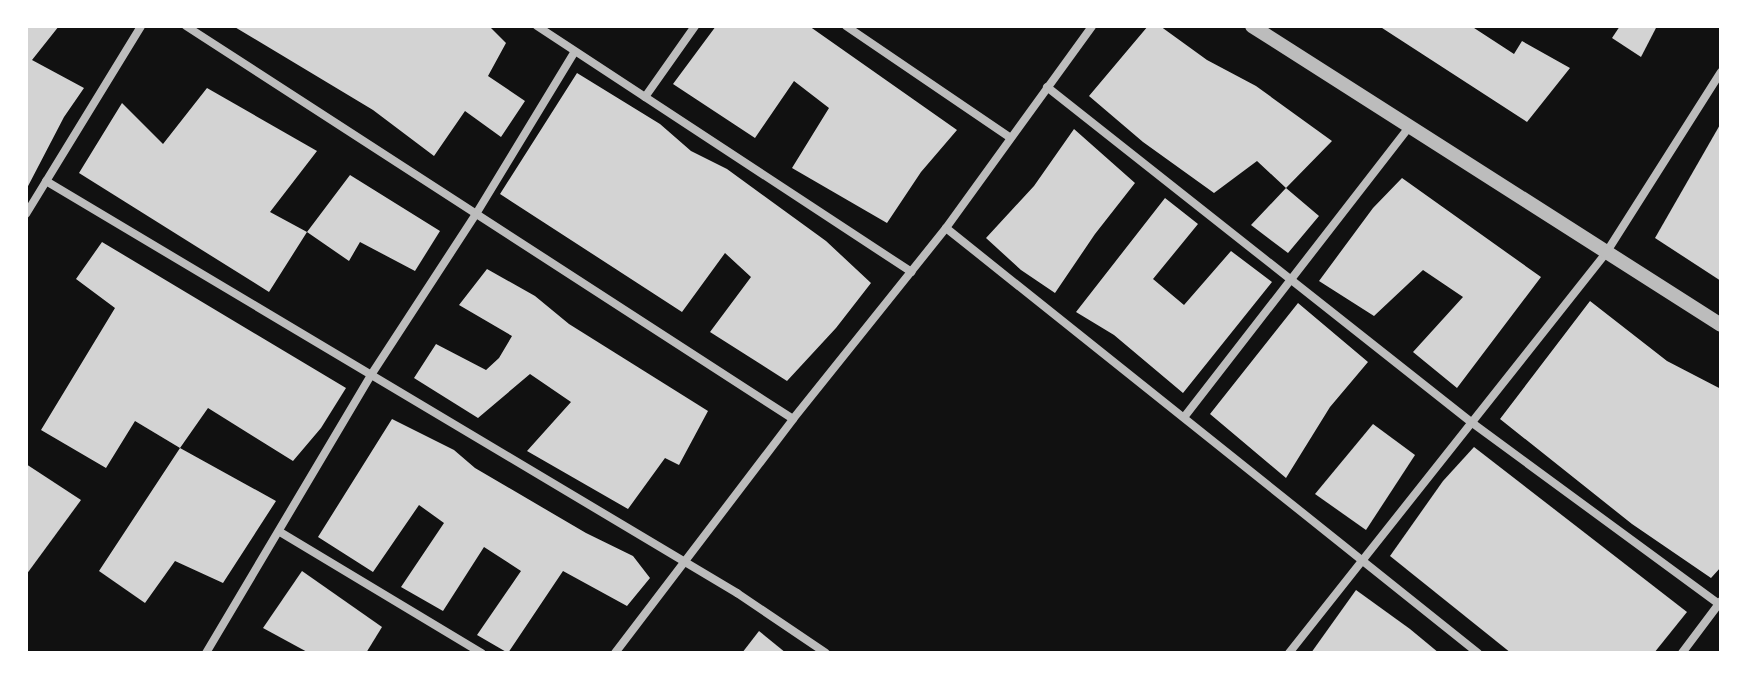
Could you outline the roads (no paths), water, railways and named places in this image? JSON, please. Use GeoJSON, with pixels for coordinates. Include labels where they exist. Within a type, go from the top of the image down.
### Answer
{"type":"FeatureCollection","features":[{"type":"Feature","properties":{"kind":"street"},"geometry":{"type":"LineString","coordinates":[[26,214],[141,26]]}},
{"type":"Feature","properties":{"kind":"street"},"geometry":{"type":"LineString","coordinates":[[186,26],[793,419]]}},
{"type":"Feature","properties":{"kind":"street"},"geometry":{"type":"LineString","coordinates":[[537,26],[912,272]]}},
{"type":"Feature","properties":{"kind":"street"},"geometry":{"type":"LineString","coordinates":[[645,97],[695,26]]}},
{"type":"Feature","properties":{"kind":"street"},"geometry":{"type":"LineString","coordinates":[[846,26],[1011,138]]}},
{"type":"Feature","properties":{"kind":"street"},"geometry":{"type":"LineString","coordinates":[[615,653],[793,419],[946,228],[1092,26]]}},
{"type":"Feature","properties":{"kind":"street"},"geometry":{"type":"LineString","coordinates":[[1252,26],[1721,325]]}},
{"type":"Feature","properties":{"kind":"street"},"geometry":{"type":"LineString","coordinates":[[206,653],[371,375],[476,214],[574,53]]}},
{"type":"Feature","properties":{"kind":"street"},"geometry":{"type":"LineString","coordinates":[[1289,653],[1606,253],[1721,72]]}},
{"type":"Feature","properties":{"kind":"street"},"geometry":{"type":"LineString","coordinates":[[1047,87],[1471,422],[1720,602],[1682,653]]}},
{"type":"Feature","properties":{"kind":"street"},"geometry":{"type":"LineString","coordinates":[[1185,416],[1410,125]]}},
{"type":"Feature","properties":{"kind":"street"},"geometry":{"type":"LineString","coordinates":[[46,181],[737,593],[826,653]]}},
{"type":"Feature","properties":{"kind":"street"},"geometry":{"type":"LineString","coordinates":[[946,228],[1478,653]]}},
{"type":"Feature","properties":{"kind":"street"},"geometry":{"type":"LineString","coordinates":[[280,532],[481,653]]}}]}
